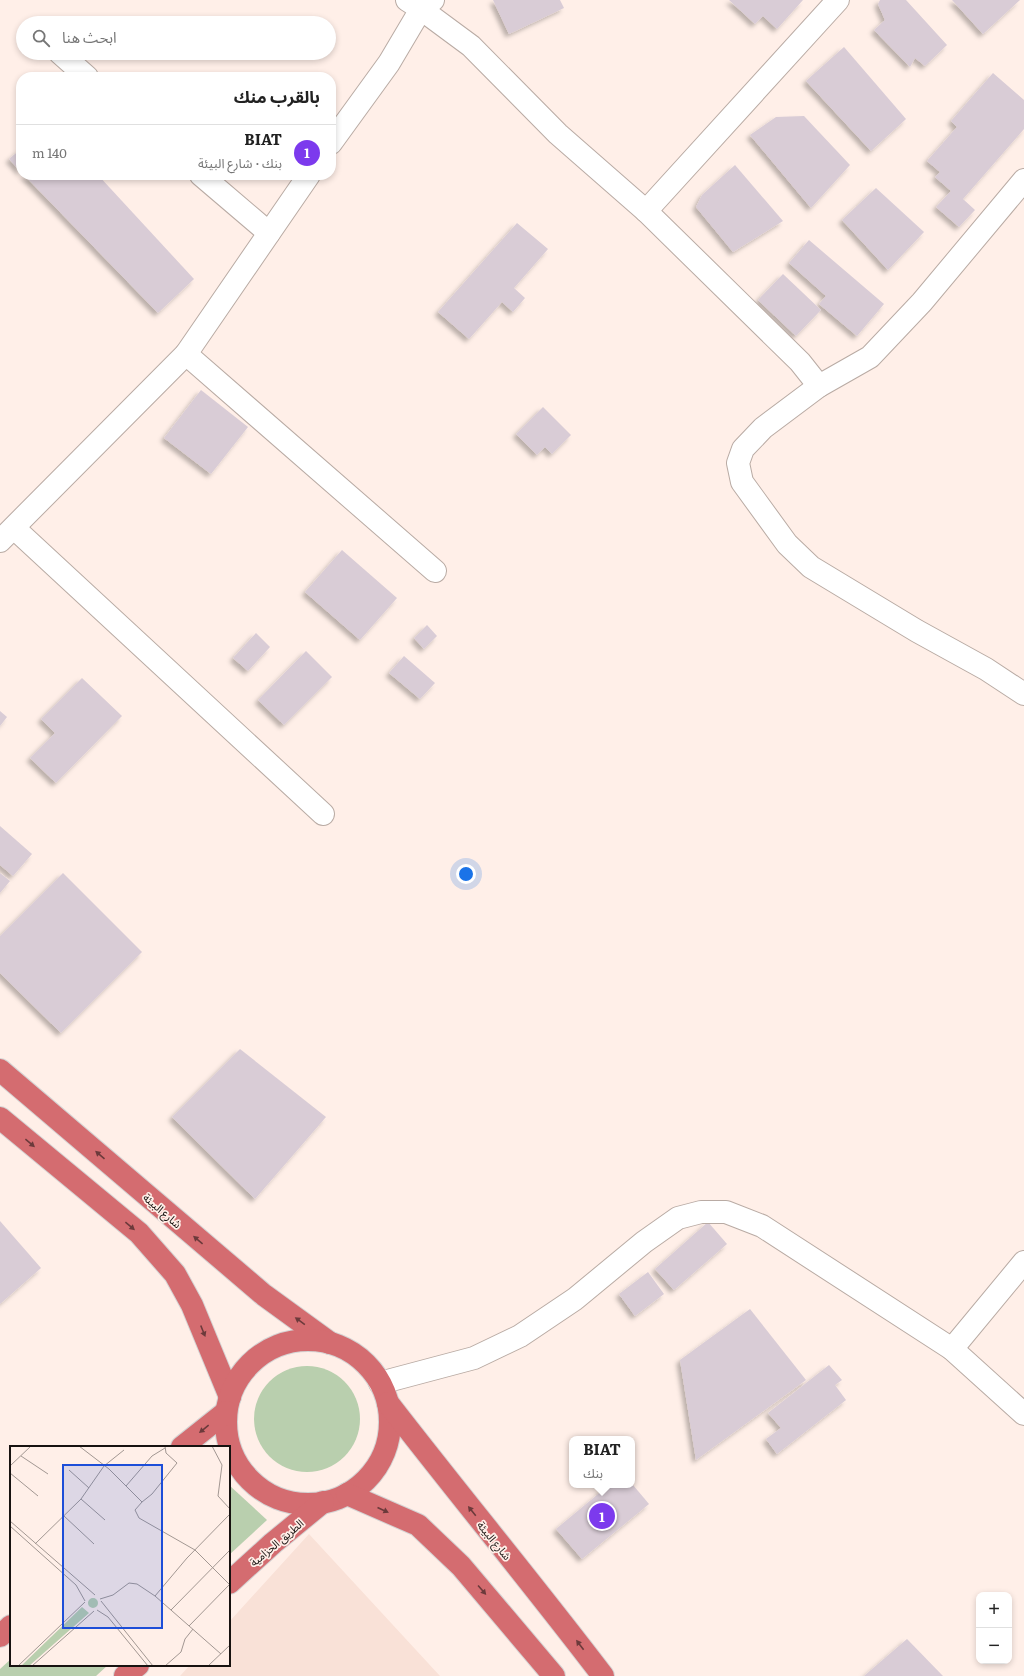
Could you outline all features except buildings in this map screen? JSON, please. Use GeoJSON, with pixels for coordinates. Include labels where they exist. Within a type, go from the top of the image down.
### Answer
{"type":"FeatureCollection","features":[{"type":"Feature","properties":{"kind":"highway","name":"شارع البيئة"},"geometry":{"type":"LineString","coordinates":[[0,1070],[264,1294],[331,1344]]}},
{"type":"Feature","properties":{"kind":"highway"},"geometry":{"type":"LineString","coordinates":[[0,1118],[139,1233],[176,1274],[192,1305],[228,1404]]}},
{"type":"Feature","properties":{"kind":"highway"},"geometry":{"type":"LineString","coordinates":[[229,1446],[226,1434],[228,1404],[241,1374],[259,1356],[281,1345],[306,1340],[331,1344],[351,1352],[367,1366],[380,1383],[388,1403],[390,1424],[387,1446],[378,1465],[364,1482],[347,1494],[324,1502],[301,1504],[280,1499],[260,1489],[244,1474],[232,1455],[230,1448]]}},
{"type":"Feature","properties":{"kind":"highway","name":"شارع البيئة"},"geometry":{"type":"LineString","coordinates":[[388,1403],[454,1489],[604,1676]]}},
{"type":"Feature","properties":{"kind":"highway"},"geometry":{"type":"LineString","coordinates":[[183,1446],[228,1404]]}},
{"type":"Feature","properties":{"kind":"highway"},"geometry":{"type":"LineString","coordinates":[[347,1494],[418,1526],[461,1566],[554,1676]]}},
{"type":"Feature","properties":{"kind":"highway","name":"الطريق الحزامية"},"geometry":{"type":"LineString","coordinates":[[230,1582],[274,1543],[324,1502]]}},
{"type":"Feature","properties":{"kind":"highway"},"geometry":{"type":"LineString","coordinates":[[0,1636],[10,1627]]}},
{"type":"Feature","properties":{"kind":"highway"},"geometry":{"type":"LineString","coordinates":[[125,1676],[137,1666]]}},
{"type":"Feature","properties":{"kind":"street"},"geometry":{"type":"LineString","coordinates":[[646,211],[838,0]]}},
{"type":"Feature","properties":{"kind":"street"},"geometry":{"type":"LineString","coordinates":[[336,136],[390,63],[420,3],[471,46],[558,134],[646,211],[800,362],[820,386]]}},
{"type":"Feature","properties":{"kind":"street"},"geometry":{"type":"LineString","coordinates":[[68,60],[82,72]]}},
{"type":"Feature","properties":{"kind":"street"},"geometry":{"type":"LineString","coordinates":[[207,180],[268,233]]}},
{"type":"Feature","properties":{"kind":"street"},"geometry":{"type":"LineString","coordinates":[[305,180],[186,354],[7,535],[323,814]]}},
{"type":"Feature","properties":{"kind":"street"},"geometry":{"type":"LineString","coordinates":[[1024,180],[922,302],[870,357],[820,386],[763,428],[743,449],[738,463],[742,482],[787,544],[811,567],[917,631],[986,669],[1024,694]]}},
{"type":"Feature","properties":{"kind":"street"},"geometry":{"type":"LineString","coordinates":[[186,354],[435,571]]}},
{"type":"Feature","properties":{"kind":"street"},"geometry":{"type":"LineString","coordinates":[[380,1383],[474,1358],[520,1336],[575,1299],[644,1242],[678,1218],[701,1212],[726,1212],[762,1226],[952,1349],[1024,1414]]}},
{"type":"Feature","properties":{"kind":"street"},"geometry":{"type":"LineString","coordinates":[[952,1349],[1024,1262]]}},
{"type":"Feature","properties":{"kind":"shaded area"},"geometry":{"type":"Polygon","coordinates":[[[309,1534],[440,1676],[180,1676],[189,1666],[230,1666],[230,1621],[309,1534]]]}},
{"type":"Feature","properties":{"kind":"green space"},"geometry":{"type":"Polygon","coordinates":[[[307,1366],[327,1370],[345,1381],[356,1399],[360,1419],[356,1439],[345,1457],[327,1468],[307,1472],[287,1468],[269,1457],[258,1439],[254,1419],[258,1399],[269,1381],[287,1370],[307,1366]]]}},
{"type":"Feature","properties":{"kind":"green space"},"geometry":{"type":"Polygon","coordinates":[[[230,1486],[267,1520],[230,1554],[230,1486]]]}},
{"type":"Feature","properties":{"kind":"green space"},"geometry":{"type":"Polygon","coordinates":[[[10,1660],[10,1666],[107,1666],[96,1676],[0,1676],[0,1669],[10,1660]]]}},
{"type":"Feature","properties":{"kind":"place","name":"BIAT"},"geometry":{"type":"Point","coordinates":[602,1516]}}]}
